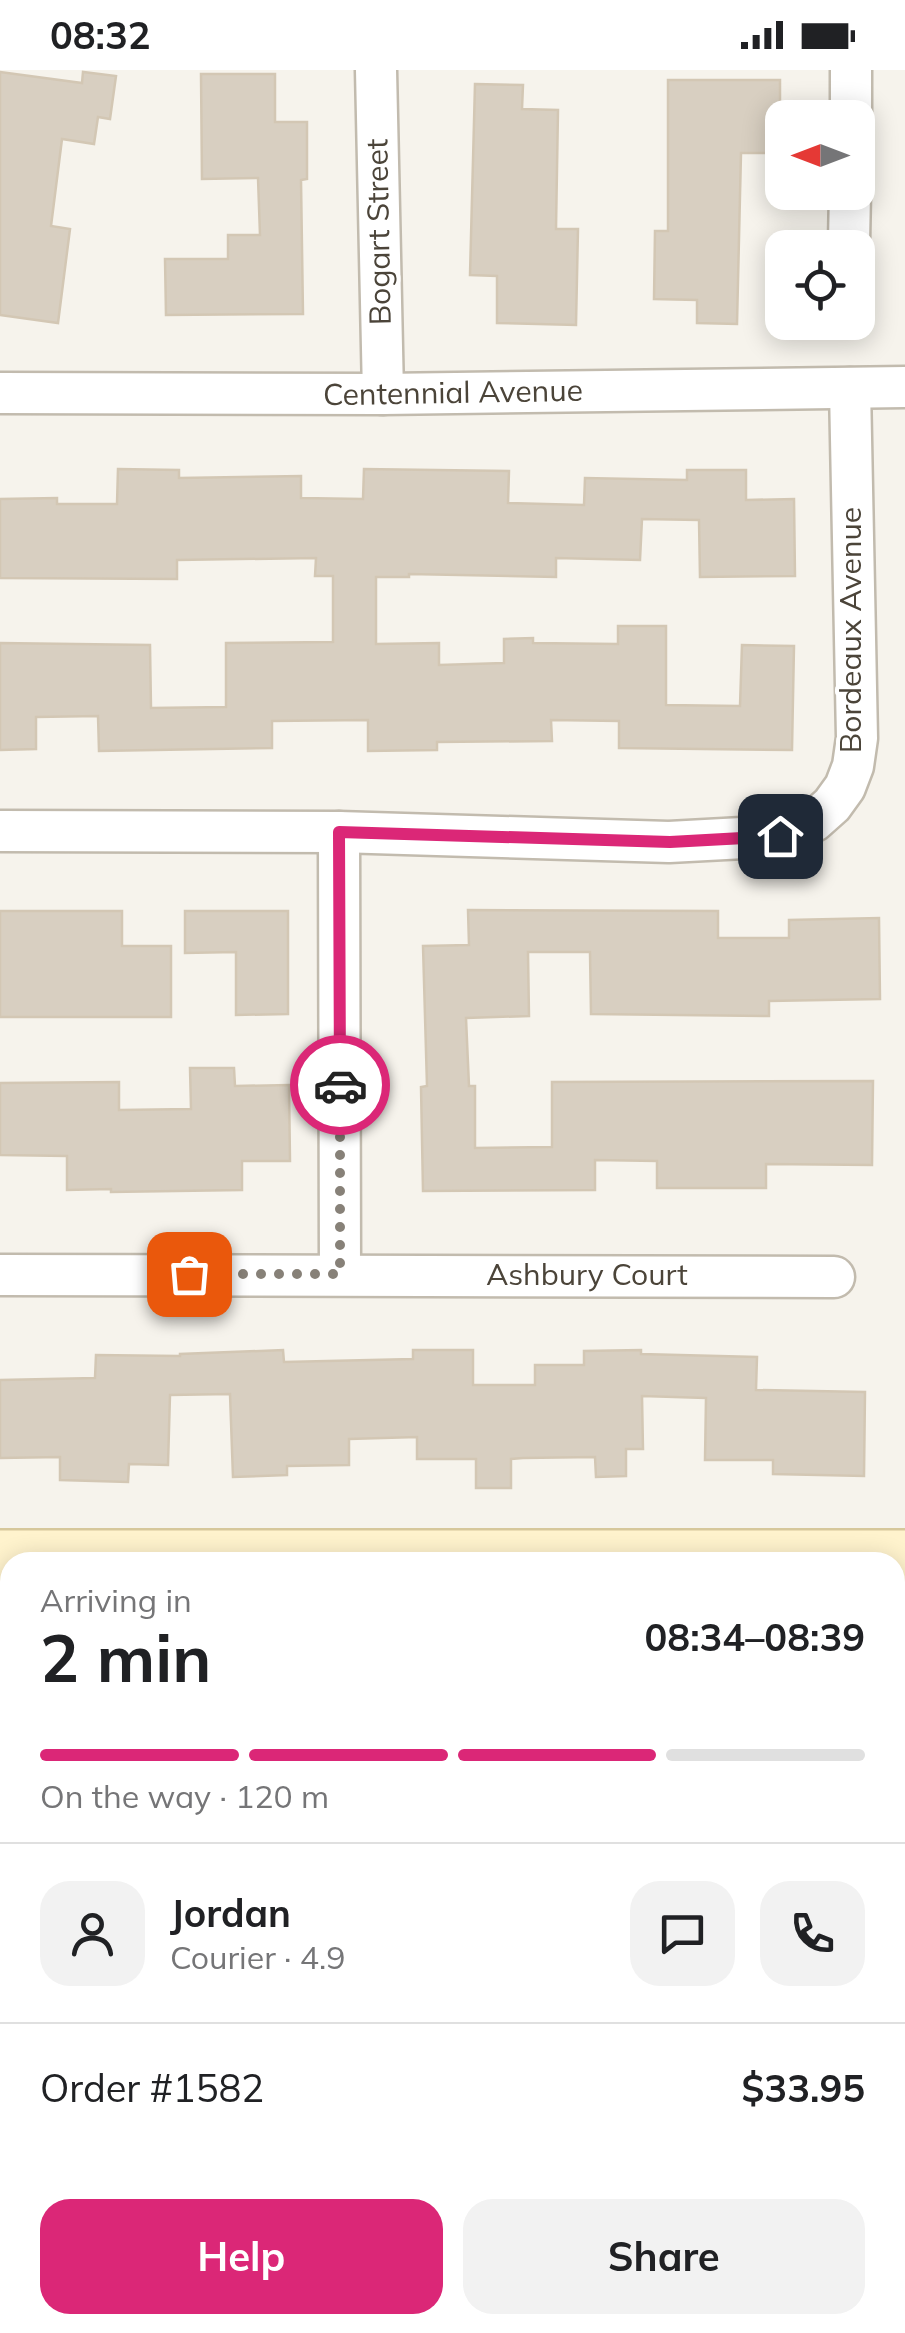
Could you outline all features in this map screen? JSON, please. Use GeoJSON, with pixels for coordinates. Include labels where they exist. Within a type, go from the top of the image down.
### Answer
{"type":"FeatureCollection","features":[{"type":"Feature","properties":{"kind":"street","name":"Bogart Street"},"geometry":{"type":"LineString","coordinates":[[376,70],[382,394]]}},
{"type":"Feature","properties":{"kind":"street"},"geometry":{"type":"LineString","coordinates":[[851,100],[852,70]]}},
{"type":"Feature","properties":{"kind":"street","name":"Centennial Avenue"},"geometry":{"type":"LineString","coordinates":[[0,393],[382,394],[905,387]]}},
{"type":"Feature","properties":{"kind":"street","name":"Bordeaux Avenue"},"geometry":{"type":"LineString","coordinates":[[0,831],[339,832],[737,840],[780,836],[814,821],[845,787],[857,738],[850,388]]}},
{"type":"Feature","properties":{"kind":"street"},"geometry":{"type":"LineString","coordinates":[[339,832],[340,1274]]}},
{"type":"Feature","properties":{"kind":"street","name":"Ashbury Court"},"geometry":{"type":"LineString","coordinates":[[0,1275],[834,1277]]}},
{"type":"Feature","properties":{"kind":"building"},"geometry":{"type":"Polygon","coordinates":[[[0,72],[82,83],[83,72],[116,76],[110,119],[98,117],[94,144],[62,139],[51,226],[70,229],[58,323],[0,315],[0,72]]]}},
{"type":"Feature","properties":{"kind":"building"},"geometry":{"type":"Polygon","coordinates":[[[201,74],[275,74],[275,122],[307,122],[307,179],[301,180],[303,314],[166,315],[165,259],[228,259],[228,235],[260,235],[258,178],[202,179],[201,74]]]}},
{"type":"Feature","properties":{"kind":"building"},"geometry":{"type":"Polygon","coordinates":[[[668,80],[780,80],[780,100],[765,100],[765,153],[741,153],[737,324],[697,323],[697,300],[654,299],[655,231],[668,231],[668,80]]]}},
{"type":"Feature","properties":{"kind":"building"},"geometry":{"type":"Polygon","coordinates":[[[475,84],[523,85],[522,109],[558,110],[556,229],[578,229],[576,325],[497,323],[497,276],[470,275],[475,84]]]}},
{"type":"Feature","properties":{"kind":"building"},"geometry":{"type":"Polygon","coordinates":[[[118,469],[179,470],[179,478],[301,476],[301,498],[363,499],[364,469],[509,471],[508,503],[584,505],[585,478],[687,480],[687,470],[746,470],[746,500],[794,499],[795,576],[700,577],[699,520],[642,519],[640,560],[556,558],[556,577],[376,577],[376,644],[439,643],[439,665],[504,663],[504,639],[618,644],[618,626],[666,626],[666,705],[740,706],[742,645],[794,646],[792,750],[619,748],[619,721],[551,720],[552,741],[437,742],[437,750],[368,751],[368,720],[272,721],[272,748],[99,751],[98,716],[36,717],[36,749],[0,750],[0,643],[150,645],[151,708],[226,707],[226,643],[333,642],[333,576],[315,576],[316,558],[177,560],[177,579],[0,578],[0,499],[57,498],[57,504],[117,504],[118,469]]]}},
{"type":"Feature","properties":{"kind":"building"},"geometry":{"type":"Polygon","coordinates":[[[468,910],[718,911],[718,938],[789,938],[789,920],[879,918],[880,999],[769,1001],[769,1016],[591,1014],[590,952],[528,952],[529,1016],[466,1018],[469,1086],[475,1086],[475,1148],[552,1147],[552,1082],[873,1081],[872,1165],[766,1164],[766,1188],[657,1188],[657,1161],[595,1160],[595,1190],[423,1191],[421,1087],[427,1086],[423,946],[469,945],[468,910]]]}},
{"type":"Feature","properties":{"kind":"building"},"geometry":{"type":"Polygon","coordinates":[[[0,911],[122,911],[122,946],[171,946],[171,1017],[0,1017],[0,911]]]}},
{"type":"Feature","properties":{"kind":"building"},"geometry":{"type":"Polygon","coordinates":[[[185,911],[288,911],[288,1014],[236,1015],[236,952],[185,953],[185,911]]]}},
{"type":"Feature","properties":{"kind":"building"},"geometry":{"type":"Polygon","coordinates":[[[190,1068],[234,1068],[235,1086],[289,1085],[290,1161],[242,1161],[242,1190],[111,1192],[67,1190],[67,1156],[0,1155],[0,1083],[119,1082],[119,1110],[191,1109],[190,1068]]]}},
{"type":"Feature","properties":{"kind":"building"},"geometry":{"type":"Polygon","coordinates":[[[283,1350],[284,1362],[413,1359],[413,1350],[473,1350],[473,1385],[535,1385],[535,1365],[584,1365],[584,1351],[757,1357],[756,1390],[865,1392],[864,1476],[773,1474],[773,1460],[705,1460],[706,1398],[642,1396],[643,1449],[626,1449],[626,1476],[596,1477],[595,1457],[511,1459],[511,1488],[476,1488],[476,1459],[417,1459],[417,1437],[349,1439],[349,1465],[287,1466],[287,1475],[233,1477],[230,1394],[170,1395],[168,1465],[129,1464],[128,1482],[60,1480],[60,1457],[0,1458],[0,1380],[95,1378],[96,1355],[180,1356],[283,1350]]]}},
{"type":"Feature","properties":{"kind":"way so far"},"geometry":{"type":"LineString","coordinates":[[189,1274],[340,1274],[340,1085]]}},
{"type":"Feature","properties":{"kind":"route"},"geometry":{"type":"LineString","coordinates":[[340,1085],[339,832],[670,842],[780,836]]}}]}
